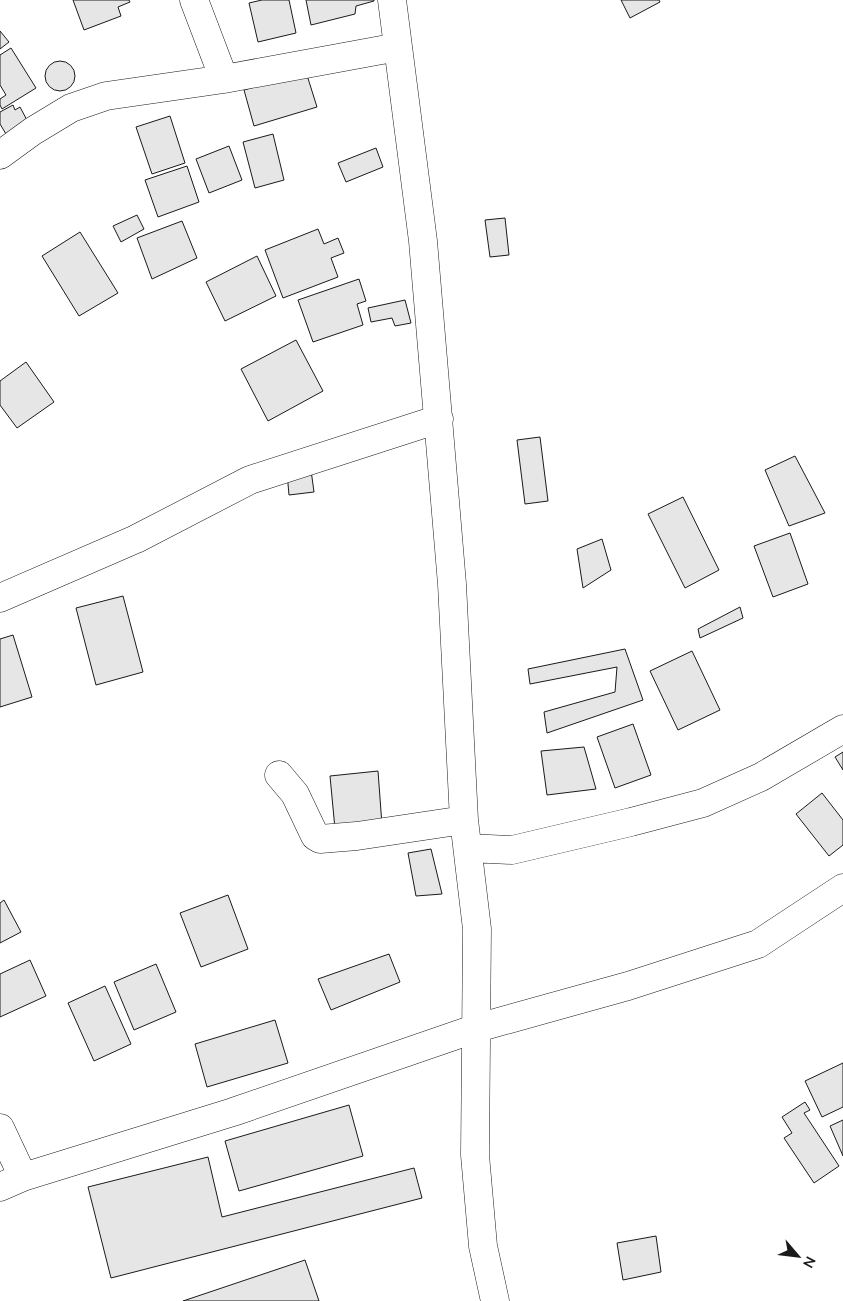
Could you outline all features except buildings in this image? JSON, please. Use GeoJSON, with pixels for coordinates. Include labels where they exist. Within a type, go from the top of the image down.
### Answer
{"type":"FeatureCollection","features":[{"type":"Feature","properties":{"kind":"street"},"geometry":{"type":"LineString","coordinates":[[194,0],[224,79]]}},
{"type":"Feature","properties":{"kind":"street"},"geometry":{"type":"LineString","coordinates":[[392,0],[423,240],[439,419],[452,584],[464,820],[476,929],[475,1156],[484,1246],[495,1301]]}},
{"type":"Feature","properties":{"kind":"street"},"geometry":{"type":"LineString","coordinates":[[0,155],[33,131],[71,108],[106,96],[224,79],[398,47]]}},
{"type":"Feature","properties":{"kind":"street"},"geometry":{"type":"LineString","coordinates":[[0,598],[136,539],[250,480],[439,419]]}},
{"type":"Feature","properties":{"kind":"street"},"geometry":{"type":"LineString","coordinates":[[468,848],[512,850],[703,803],[761,777],[843,729]]}},
{"type":"Feature","properties":{"kind":"street"},"geometry":{"type":"LineString","coordinates":[[279,775],[295,794],[315,836],[320,839],[356,836],[464,820]]}},
{"type":"Feature","properties":{"kind":"street"},"geometry":{"type":"LineString","coordinates":[[0,1128],[12,1182],[233,1112],[477,1028],[628,986],[758,944],[843,888]]}}]}
